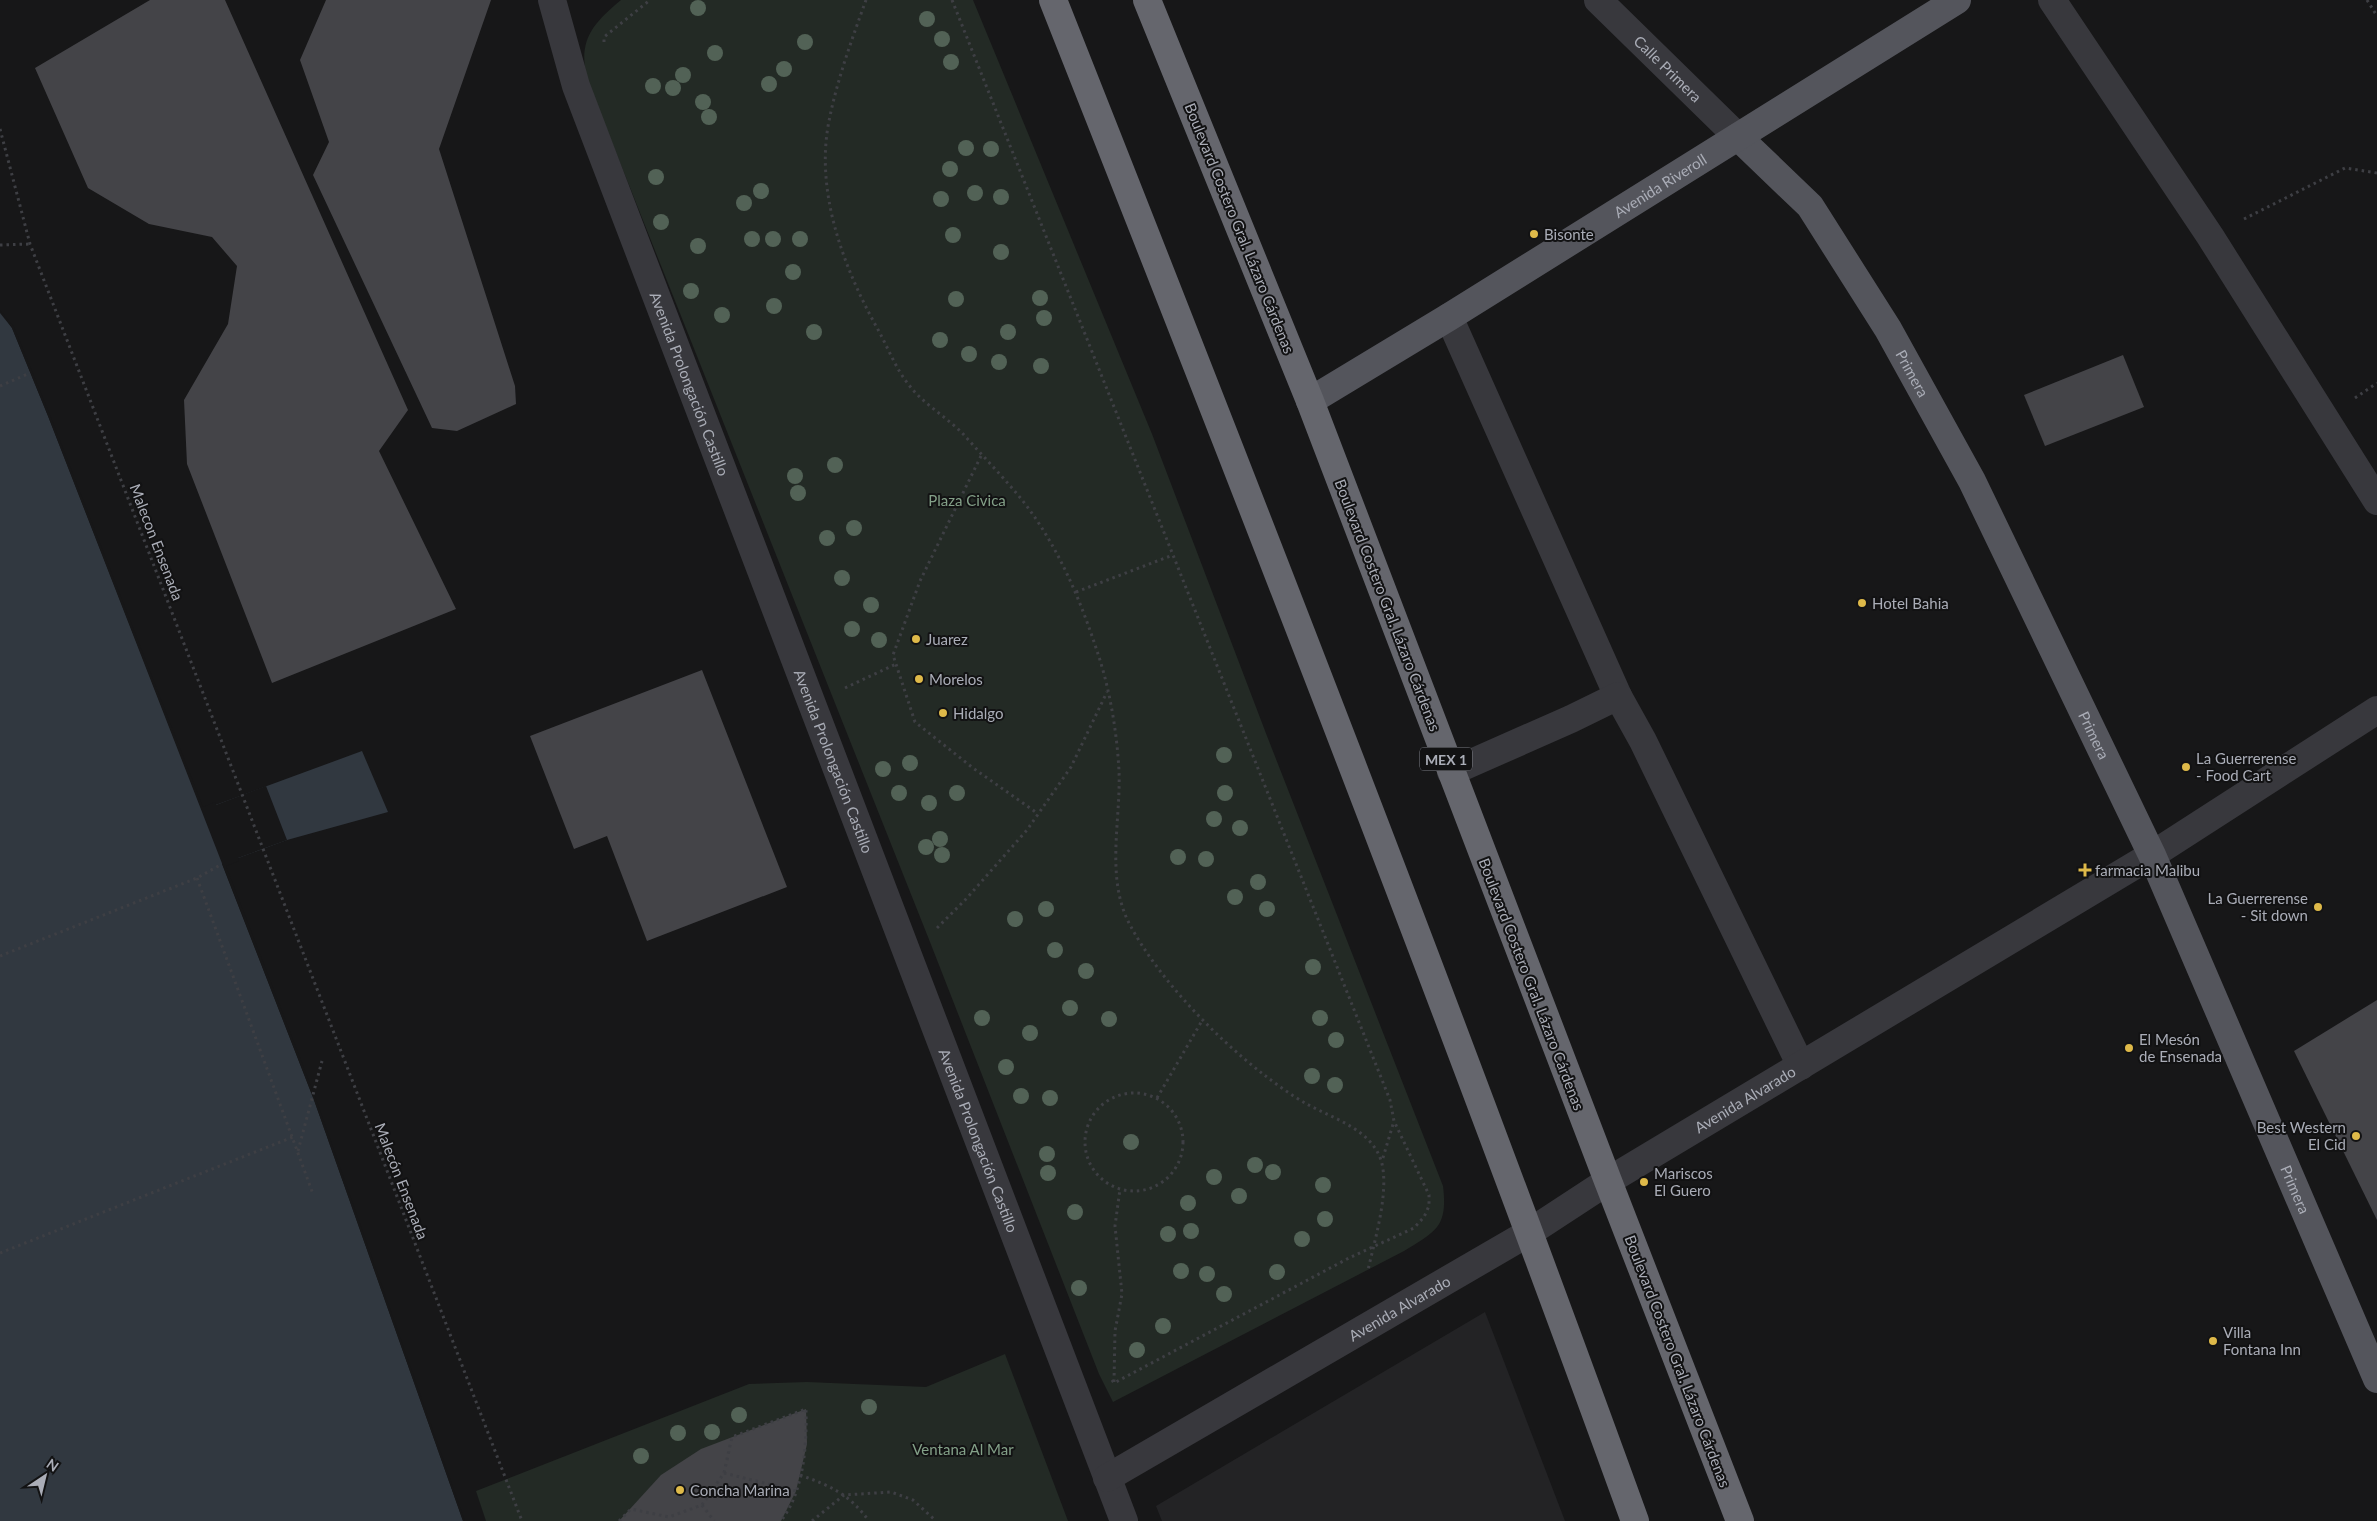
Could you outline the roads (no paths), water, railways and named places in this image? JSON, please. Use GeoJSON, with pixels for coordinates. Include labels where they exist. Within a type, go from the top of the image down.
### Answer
{"type":"FeatureCollection","features":[{"type":"Feature","properties":{"kind":"highway"},"geometry":{"type":"LineString","coordinates":[[1052,0],[1243,479],[1530,1232],[1635,1521]]}},
{"type":"Feature","properties":{"kind":"highway","name":"Boulevard Costero Gral. Lázaro Cárdenas"},"geometry":{"type":"LineString","coordinates":[[1147,0],[1310,401],[1740,1521]]}},
{"type":"Feature","properties":{"kind":"main road","name":"Avenida Riveroll"},"geometry":{"type":"LineString","coordinates":[[1310,401],[1449,317],[1957,0]]}},
{"type":"Feature","properties":{"kind":"main road","name":"Primera"},"geometry":{"type":"LineString","coordinates":[[1738,137],[1810,206],[1888,329],[1972,481],[2152,855],[2377,1379]]}},
{"type":"Feature","properties":{"kind":"street","name":"Avenida Prolongación Castillo"},"geometry":{"type":"LineString","coordinates":[[552,0],[576,86],[1124,1521]]}},
{"type":"Feature","properties":{"kind":"street","name":"Calle Primera"},"geometry":{"type":"LineString","coordinates":[[1598,0],[1738,137]]}},
{"type":"Feature","properties":{"kind":"street"},"geometry":{"type":"LineString","coordinates":[[2052,0],[2210,236],[2377,501]]}},
{"type":"Feature","properties":{"kind":"street"},"geometry":{"type":"LineString","coordinates":[[1449,317],[1618,696],[1647,750],[1801,1066]]}},
{"type":"Feature","properties":{"kind":"street"},"geometry":{"type":"LineString","coordinates":[[1451,772],[1618,696]]}},
{"type":"Feature","properties":{"kind":"street","name":"Avenida Alvarado"},"geometry":{"type":"LineString","coordinates":[[1108,1478],[1530,1232],[1608,1181],[2152,855],[2377,710]]}},
{"type":"Feature","properties":{"kind":"place","name":"Bisonte"},"geometry":{"type":"Point","coordinates":[1534,234]}},
{"type":"Feature","properties":{"kind":"place","name":"Hotel Bahia"},"geometry":{"type":"Point","coordinates":[1862,603]}},
{"type":"Feature","properties":{"kind":"place","name":"Juarez"},"geometry":{"type":"Point","coordinates":[916,639]}},
{"type":"Feature","properties":{"kind":"place","name":"Morelos"},"geometry":{"type":"Point","coordinates":[919,679]}},
{"type":"Feature","properties":{"kind":"place","name":"Hidalgo"},"geometry":{"type":"Point","coordinates":[943,713]}},
{"type":"Feature","properties":{"kind":"place","name":"La Guerrerense - Food Cart"},"geometry":{"type":"Point","coordinates":[2186,767]}},
{"type":"Feature","properties":{"kind":"place","name":"farmacia Malibu"},"geometry":{"type":"Point","coordinates":[2085,870]}},
{"type":"Feature","properties":{"kind":"place","name":"La Guerrerense - Sit down"},"geometry":{"type":"Point","coordinates":[2318,907]}},
{"type":"Feature","properties":{"kind":"place","name":"El Mesón de Ensenada"},"geometry":{"type":"Point","coordinates":[2129,1048]}},
{"type":"Feature","properties":{"kind":"place","name":"Best Western El Cid"},"geometry":{"type":"Point","coordinates":[2356,1136]}},
{"type":"Feature","properties":{"kind":"place","name":"Mariscos El Guero"},"geometry":{"type":"Point","coordinates":[1644,1182]}},
{"type":"Feature","properties":{"kind":"place","name":"Villa Fontana Inn"},"geometry":{"type":"Point","coordinates":[2213,1341]}},
{"type":"Feature","properties":{"kind":"place","name":"Concha Marina"},"geometry":{"type":"Point","coordinates":[680,1490]}},
{"type":"Feature","properties":{"kind":"park label","name":"Plaza Civica"},"geometry":{"type":"Point","coordinates":[967,500]}},
{"type":"Feature","properties":{"kind":"park label","name":"Ventana Al Mar"},"geometry":{"type":"Point","coordinates":[963,1449]}}]}
